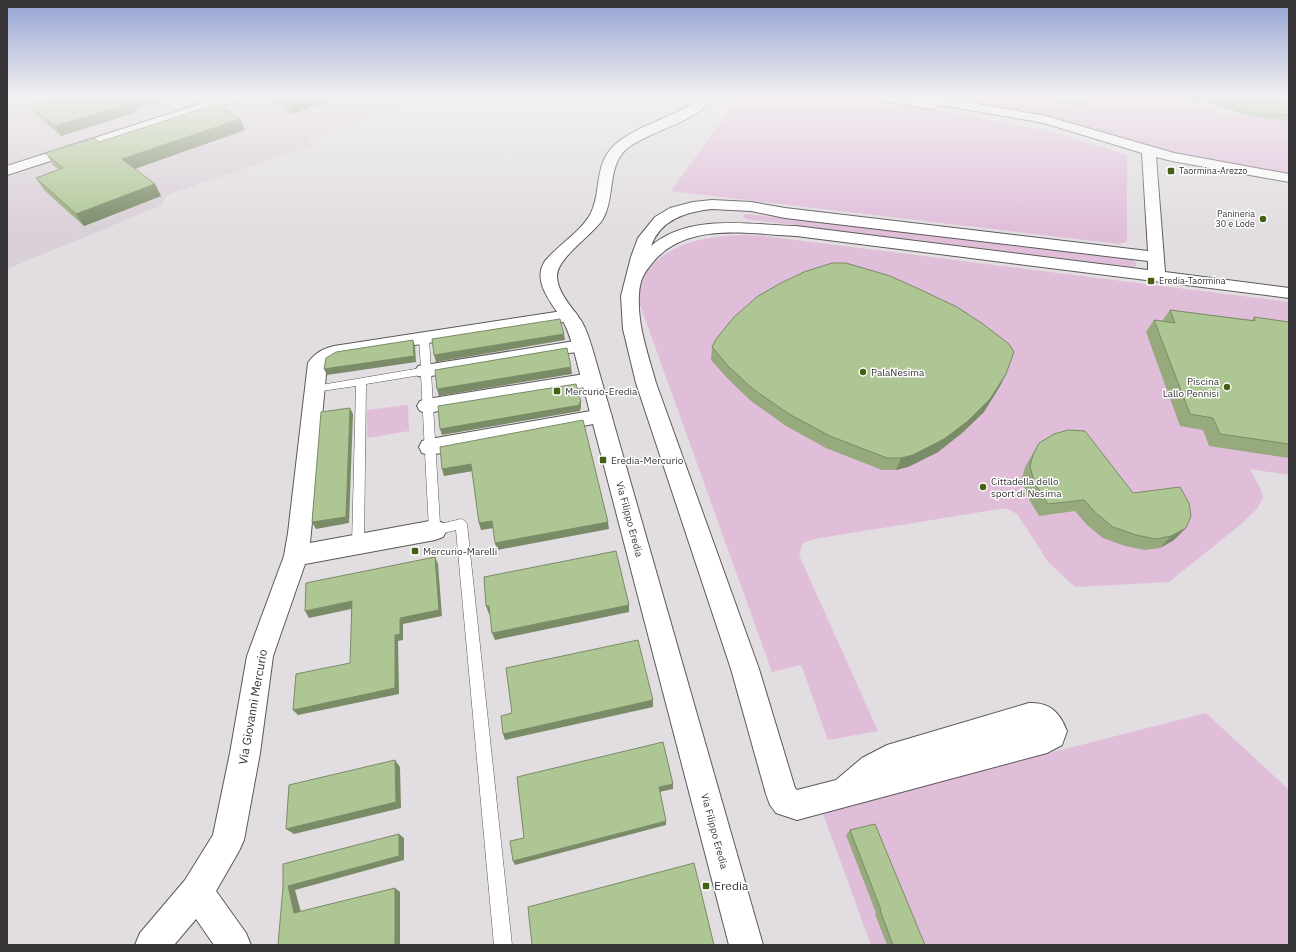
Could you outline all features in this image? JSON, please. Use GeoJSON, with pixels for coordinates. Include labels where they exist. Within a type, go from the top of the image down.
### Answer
{"type":"FeatureCollection","features":[{"type":"Feature","properties":{"kind":"street"},"geometry":{"type":"LineString","coordinates":[[7,172],[103,140]]}},
{"type":"Feature","properties":{"kind":"street","name":"Via Filippo Eredia"},"geometry":{"type":"LineString","coordinates":[[631,140],[623,145],[609,160],[606,169],[600,210],[582,234],[557,258],[551,266],[549,280],[576,328],[592,380],[746,945]]}},
{"type":"Feature","properties":{"kind":"street"},"geometry":{"type":"LineString","coordinates":[[1098,140],[1149,154],[1289,178]]}},
{"type":"Feature","properties":{"kind":"street"},"geometry":{"type":"LineString","coordinates":[[1149,154],[1157,276]]}},
{"type":"Feature","properties":{"kind":"street"},"geometry":{"type":"LineString","coordinates":[[785,213],[764,208],[731,205],[701,205],[679,210],[662,220],[649,232],[639,253],[630,296],[630,311],[646,383],[745,668],[784,800],[790,804],[797,805],[842,794],[1048,739],[1052,735],[1053,731],[1044,719],[1038,716],[1029,717],[887,760],[872,768],[842,794]]}},
{"type":"Feature","properties":{"kind":"street"},"geometry":{"type":"LineString","coordinates":[[796,231],[776,226],[743,222],[738,217],[742,212],[747,211],[785,213],[1155,258]]}},
{"type":"Feature","properties":{"kind":"street"},"geometry":{"type":"LineString","coordinates":[[635,273],[660,246],[681,236],[697,231],[736,228],[796,231],[1289,293]]}},
{"type":"Feature","properties":{"kind":"street"},"geometry":{"type":"LineString","coordinates":[[424,338],[569,316]]}},
{"type":"Feature","properties":{"kind":"street","name":"Via Giovanni Mercurio"},"geometry":{"type":"LineString","coordinates":[[152,945],[196,892],[228,840],[245,753],[260,656],[296,556],[300,533],[318,363],[323,357],[334,352],[424,338]]}},
{"type":"Feature","properties":{"kind":"street"},"geometry":{"type":"LineString","coordinates":[[425,372],[581,346]]}},
{"type":"Feature","properties":{"kind":"street"},"geometry":{"type":"LineString","coordinates":[[427,406],[592,380]]}},
{"type":"Feature","properties":{"kind":"street"},"geometry":{"type":"LineString","coordinates":[[430,447],[602,416]]}},
{"type":"Feature","properties":{"kind":"street"},"geometry":{"type":"LineString","coordinates":[[296,556],[435,530]]}},
{"type":"Feature","properties":{"kind":"street"},"geometry":{"type":"LineString","coordinates":[[196,892],[234,945]]}},
{"type":"Feature","properties":{"kind":"lane"},"geometry":{"type":"LineString","coordinates":[[424,338],[435,530],[461,524],[503,945]]}},
{"type":"Feature","properties":{"kind":"lane"},"geometry":{"type":"LineString","coordinates":[[315,389],[425,372]]}},
{"type":"Feature","properties":{"kind":"lane"},"geometry":{"type":"LineString","coordinates":[[358,544],[361,382]]}},
{"type":"Feature","properties":{"kind":"shaded area"},"geometry":{"type":"Polygon","coordinates":[[[7,140],[308,140],[307,141],[312,146],[167,195],[162,205],[7,269],[7,140]]]}},
{"type":"Feature","properties":{"kind":"shaded area"},"geometry":{"type":"Polygon","coordinates":[[[708,140],[1078,140],[1127,155],[1127,238],[1126,242],[1119,244],[671,191],[708,140]]]}},
{"type":"Feature","properties":{"kind":"shaded area"},"geometry":{"type":"Polygon","coordinates":[[[1131,140],[1289,140],[1289,175],[1176,154],[1131,140]]]}},
{"type":"Feature","properties":{"kind":"shaded area"},"geometry":{"type":"Polygon","coordinates":[[[748,214],[1133,260],[1136,263],[1136,266],[1133,267],[746,219],[743,217],[744,215],[748,214]]]}},
{"type":"Feature","properties":{"kind":"shaded area","name":"Cittadella dello sport di Nesima"},"geometry":{"type":"Polygon","coordinates":[[[722,236],[764,236],[1289,302],[1289,475],[1250,469],[1262,492],[1263,498],[1257,509],[1240,525],[1169,582],[1075,587],[1049,563],[1017,514],[1006,508],[814,539],[803,543],[799,555],[878,731],[828,740],[801,665],[772,672],[639,302],[640,291],[646,272],[655,262],[668,252],[700,240],[722,236]]]}},
{"type":"Feature","properties":{"kind":"shaded area"},"geometry":{"type":"Polygon","coordinates":[[[408,405],[409,431],[367,438],[367,410],[408,405]]]}},
{"type":"Feature","properties":{"kind":"shaded area"},"geometry":{"type":"Polygon","coordinates":[[[1206,713],[1289,790],[1289,945],[871,945],[822,811],[1206,713]]]}},
{"type":"Feature","properties":{"kind":"building"},"geometry":{"type":"Polygon","coordinates":[[[86,140],[97,140],[99,142],[104,140],[177,140],[122,159],[155,184],[76,214],[36,178],[63,168],[45,153],[86,140]]]}},
{"type":"Feature","properties":{"kind":"building","name":"PalaNesima"},"geometry":{"type":"Polygon","coordinates":[[[832,263],[846,263],[890,276],[919,289],[957,307],[983,324],[1009,344],[1014,352],[1006,374],[990,399],[968,421],[944,439],[913,455],[901,458],[887,458],[830,436],[789,414],[753,389],[729,367],[712,347],[716,339],[734,317],[758,296],[804,272],[832,263]]]}},
{"type":"Feature","properties":{"kind":"building","name":"Piscina Lallo Pennisi"},"geometry":{"type":"Polygon","coordinates":[[[1170,310],[1255,321],[1254,317],[1289,322],[1289,444],[1220,434],[1213,418],[1190,414],[1154,320],[1175,323],[1170,310]]]}},
{"type":"Feature","properties":{"kind":"building"},"geometry":{"type":"Polygon","coordinates":[[[560,319],[564,334],[434,355],[432,339],[560,319]]]}},
{"type":"Feature","properties":{"kind":"building"},"geometry":{"type":"Polygon","coordinates":[[[413,340],[414,356],[324,369],[326,358],[336,352],[413,340]]]}},
{"type":"Feature","properties":{"kind":"building"},"geometry":{"type":"Polygon","coordinates":[[[567,348],[571,367],[437,389],[435,370],[567,348]]]}},
{"type":"Feature","properties":{"kind":"building"},"geometry":{"type":"Polygon","coordinates":[[[576,384],[581,402],[579,403],[580,405],[440,429],[438,406],[576,384]]]}},
{"type":"Feature","properties":{"kind":"building"},"geometry":{"type":"Polygon","coordinates":[[[350,408],[346,517],[312,522],[321,412],[350,408]]]}},
{"type":"Feature","properties":{"kind":"building"},"geometry":{"type":"Polygon","coordinates":[[[583,420],[608,522],[495,543],[492,521],[479,523],[471,464],[442,469],[440,447],[583,420]]]}},
{"type":"Feature","properties":{"kind":"building"},"geometry":{"type":"Polygon","coordinates":[[[1068,430],[1085,431],[1133,493],[1180,487],[1189,503],[1191,516],[1186,528],[1171,536],[1156,539],[1136,535],[1113,527],[1096,513],[1084,500],[1048,504],[1034,482],[1030,466],[1033,455],[1039,443],[1054,434],[1068,430]]]}},
{"type":"Feature","properties":{"kind":"building"},"geometry":{"type":"Polygon","coordinates":[[[616,551],[629,605],[492,633],[489,606],[486,606],[484,577],[616,551]]]}},
{"type":"Feature","properties":{"kind":"building"},"geometry":{"type":"Polygon","coordinates":[[[435,557],[439,610],[400,618],[400,634],[395,635],[395,688],[293,710],[296,674],[350,663],[352,601],[305,611],[306,583],[435,557]]]}},
{"type":"Feature","properties":{"kind":"building"},"geometry":{"type":"Polygon","coordinates":[[[638,640],[653,700],[503,734],[501,716],[512,713],[506,668],[638,640]]]}},
{"type":"Feature","properties":{"kind":"building"},"geometry":{"type":"Polygon","coordinates":[[[663,742],[673,784],[659,787],[666,821],[513,861],[510,841],[524,838],[517,777],[663,742]]]}},
{"type":"Feature","properties":{"kind":"building"},"geometry":{"type":"Polygon","coordinates":[[[395,760],[396,802],[286,829],[289,785],[395,760]]]}},
{"type":"Feature","properties":{"kind":"building"},"geometry":{"type":"Polygon","coordinates":[[[875,824],[925,945],[893,945],[850,830],[875,824]]]}},
{"type":"Feature","properties":{"kind":"building"},"geometry":{"type":"Polygon","coordinates":[[[399,834],[399,856],[288,886],[294,913],[395,888],[395,944],[278,945],[283,887],[283,864],[399,834]]]}},
{"type":"Feature","properties":{"kind":"building"},"geometry":{"type":"Polygon","coordinates":[[[694,863],[714,945],[532,945],[528,907],[694,863]]]}},
{"type":"Feature","properties":{"kind":"place","name":"Taormina-Arezzo"},"geometry":{"type":"Point","coordinates":[1171,171]}},
{"type":"Feature","properties":{"kind":"place","name":"Panineria 30 e Lode"},"geometry":{"type":"Point","coordinates":[1263,219]}},
{"type":"Feature","properties":{"kind":"place","name":"Eredia-Taormina"},"geometry":{"type":"Point","coordinates":[1151,281]}},
{"type":"Feature","properties":{"kind":"place","name":"PalaNesima"},"geometry":{"type":"Point","coordinates":[863,372]}},
{"type":"Feature","properties":{"kind":"place","name":"Piscina Lallo Pennisi"},"geometry":{"type":"Point","coordinates":[1227,387]}},
{"type":"Feature","properties":{"kind":"place","name":"Mercurio-Eredia"},"geometry":{"type":"Point","coordinates":[557,391]}},
{"type":"Feature","properties":{"kind":"place","name":"Eredia-Mercurio"},"geometry":{"type":"Point","coordinates":[603,460]}},
{"type":"Feature","properties":{"kind":"place","name":"Cittadella dello sport di Nesima"},"geometry":{"type":"Point","coordinates":[983,487]}},
{"type":"Feature","properties":{"kind":"place","name":"Mercurio-Marelli"},"geometry":{"type":"Point","coordinates":[415,551]}},
{"type":"Feature","properties":{"kind":"place","name":"Eredia"},"geometry":{"type":"Point","coordinates":[706,886]}}]}
